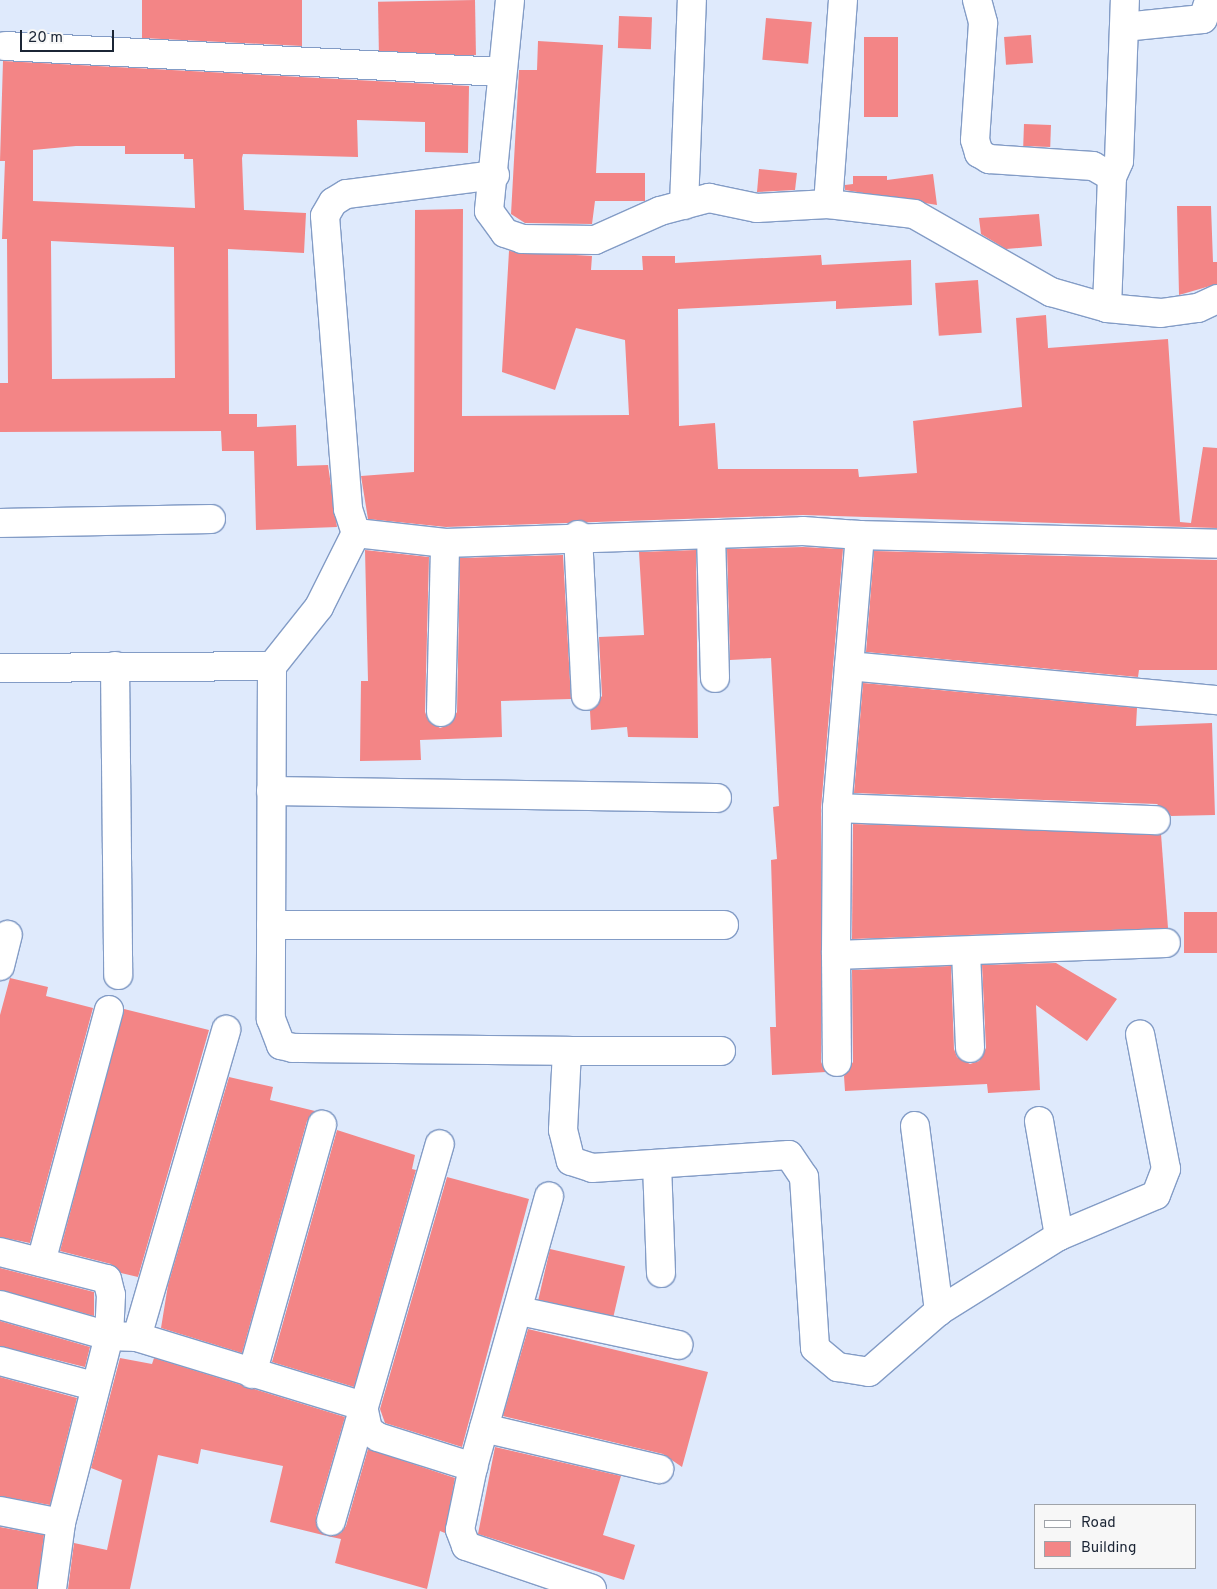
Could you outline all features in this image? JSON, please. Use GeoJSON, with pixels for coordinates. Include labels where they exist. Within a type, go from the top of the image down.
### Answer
{"type":"FeatureCollection","features":[{"type":"Feature","properties":{"kind":"street"},"geometry":{"type":"LineString","coordinates":[[510,0],[500,72],[495,175],[488,211],[505,233],[522,240],[595,240],[684,205],[708,198],[757,208],[828,204],[914,214],[1051,292],[1107,308],[1160,314],[1217,299]]}},
{"type":"Feature","properties":{"kind":"street"},"geometry":{"type":"LineString","coordinates":[[684,205],[692,0]]}},
{"type":"Feature","properties":{"kind":"street"},"geometry":{"type":"LineString","coordinates":[[828,204],[843,0]]}},
{"type":"Feature","properties":{"kind":"street"},"geometry":{"type":"LineString","coordinates":[[977,0],[983,23],[975,140],[979,153],[989,159],[1093,166],[1112,177]]}},
{"type":"Feature","properties":{"kind":"street"},"geometry":{"type":"LineString","coordinates":[[1107,308],[1112,177],[1118,161],[1125,0]]}},
{"type":"Feature","properties":{"kind":"street"},"geometry":{"type":"LineString","coordinates":[[1124,27],[1203,19],[1209,0]]}},
{"type":"Feature","properties":{"kind":"street"},"geometry":{"type":"LineString","coordinates":[[4,46],[500,72]]}},
{"type":"Feature","properties":{"kind":"street"},"geometry":{"type":"LineString","coordinates":[[495,175],[346,194],[333,202],[325,216],[348,509],[356,533],[319,607],[272,666],[271,1019],[281,1045],[293,1048],[721,1051]]}},
{"type":"Feature","properties":{"kind":"street"},"geometry":{"type":"LineString","coordinates":[[0,523],[211,518]]}},
{"type":"Feature","properties":{"kind":"street"},"geometry":{"type":"LineString","coordinates":[[356,533],[445,542],[578,535],[803,531],[860,535],[1217,544]]}},
{"type":"Feature","properties":{"kind":"street"},"geometry":{"type":"LineString","coordinates":[[711,534],[715,678]]}},
{"type":"Feature","properties":{"kind":"street"},"geometry":{"type":"LineString","coordinates":[[578,535],[586,696]]}},
{"type":"Feature","properties":{"kind":"street"},"geometry":{"type":"LineString","coordinates":[[837,1062],[837,808],[860,535]]}},
{"type":"Feature","properties":{"kind":"street"},"geometry":{"type":"LineString","coordinates":[[441,712],[445,542]]}},
{"type":"Feature","properties":{"kind":"street"},"geometry":{"type":"LineString","coordinates":[[115,666],[118,975]]}},
{"type":"Feature","properties":{"kind":"street"},"geometry":{"type":"LineString","coordinates":[[0,668],[272,666]]}},
{"type":"Feature","properties":{"kind":"street"},"geometry":{"type":"LineString","coordinates":[[848,666],[1217,700]]}},
{"type":"Feature","properties":{"kind":"street"},"geometry":{"type":"LineString","coordinates":[[272,792],[717,798]]}},
{"type":"Feature","properties":{"kind":"street"},"geometry":{"type":"LineString","coordinates":[[837,808],[1156,820]]}},
{"type":"Feature","properties":{"kind":"street"},"geometry":{"type":"LineString","coordinates":[[271,925],[724,925]]}},
{"type":"Feature","properties":{"kind":"street"},"geometry":{"type":"LineString","coordinates":[[0,966],[8,935]]}},
{"type":"Feature","properties":{"kind":"street"},"geometry":{"type":"LineString","coordinates":[[836,954],[966,952],[1166,943]]}},
{"type":"Feature","properties":{"kind":"street"},"geometry":{"type":"LineString","coordinates":[[966,952],[970,1048]]}},
{"type":"Feature","properties":{"kind":"street"},"geometry":{"type":"LineString","coordinates":[[41,1262],[109,1010]]}},
{"type":"Feature","properties":{"kind":"street"},"geometry":{"type":"LineString","coordinates":[[137,1337],[226,1030]]}},
{"type":"Feature","properties":{"kind":"street"},"geometry":{"type":"LineString","coordinates":[[567,1051],[562,1130],[571,1161],[592,1168],[788,1155],[804,1177],[816,1348],[838,1367],[869,1372],[939,1311],[1059,1236],[1156,1195],[1166,1168],[1140,1034]]}},
{"type":"Feature","properties":{"kind":"street"},"geometry":{"type":"LineString","coordinates":[[1039,1121],[1059,1236]]}},
{"type":"Feature","properties":{"kind":"street"},"geometry":{"type":"LineString","coordinates":[[252,1374],[322,1126]]}},
{"type":"Feature","properties":{"kind":"street"},"geometry":{"type":"LineString","coordinates":[[915,1126],[939,1311]]}},
{"type":"Feature","properties":{"kind":"street"},"geometry":{"type":"LineString","coordinates":[[331,1521],[440,1144]]}},
{"type":"Feature","properties":{"kind":"street"},"geometry":{"type":"LineString","coordinates":[[657,1164],[661,1273]]}},
{"type":"Feature","properties":{"kind":"street"},"geometry":{"type":"LineString","coordinates":[[549,1196],[520,1311],[473,1467],[460,1530],[466,1546],[592,1589]]}},
{"type":"Feature","properties":{"kind":"street"},"geometry":{"type":"LineString","coordinates":[[0,1252],[107,1279],[109,1336],[94,1386],[61,1524],[52,1589]]}},
{"type":"Feature","properties":{"kind":"street"},"geometry":{"type":"LineString","coordinates":[[0,1306],[109,1336],[137,1337],[252,1374],[364,1406]]}},
{"type":"Feature","properties":{"kind":"street"},"geometry":{"type":"LineString","coordinates":[[520,1311],[678,1345]]}},
{"type":"Feature","properties":{"kind":"street"},"geometry":{"type":"LineString","coordinates":[[0,1361],[94,1386]]}},
{"type":"Feature","properties":{"kind":"street"},"geometry":{"type":"LineString","coordinates":[[364,1406],[368,1430],[378,1438],[473,1467]]}},
{"type":"Feature","properties":{"kind":"street"},"geometry":{"type":"LineString","coordinates":[[484,1428],[659,1469]]}},
{"type":"Feature","properties":{"kind":"street"},"geometry":{"type":"LineString","coordinates":[[0,1511],[61,1524]]}},
{"type":"Feature","properties":{"kind":"building"},"geometry":{"type":"Polygon","coordinates":[[[142,0],[302,0],[302,46],[142,38],[142,0]]]}},
{"type":"Feature","properties":{"kind":"building"},"geometry":{"type":"Polygon","coordinates":[[[475,0],[476,55],[379,57],[378,2],[475,0]]]}},
{"type":"Feature","properties":{"kind":"building"},"geometry":{"type":"Polygon","coordinates":[[[619,16],[652,17],[651,49],[618,48],[619,16]]]}},
{"type":"Feature","properties":{"kind":"building"},"geometry":{"type":"Polygon","coordinates":[[[766,18],[812,22],[808,64],[762,60],[766,18]]]}},
{"type":"Feature","properties":{"kind":"building"},"geometry":{"type":"Polygon","coordinates":[[[1031,35],[1033,63],[1006,65],[1004,37],[1031,35]]]}},
{"type":"Feature","properties":{"kind":"building"},"geometry":{"type":"Polygon","coordinates":[[[864,37],[898,37],[898,117],[864,117],[864,37]]]}},
{"type":"Feature","properties":{"kind":"building"},"geometry":{"type":"Polygon","coordinates":[[[538,41],[603,45],[596,173],[645,173],[645,201],[595,201],[592,224],[525,223],[511,214],[519,70],[537,70],[538,41]]]}},
{"type":"Feature","properties":{"kind":"building"},"geometry":{"type":"Polygon","coordinates":[[[3,61],[469,86],[468,153],[425,152],[425,122],[357,120],[358,157],[243,154],[244,210],[306,213],[304,253],[228,249],[229,414],[257,414],[257,427],[296,425],[297,466],[328,465],[337,527],[256,530],[254,451],[222,451],[221,431],[0,432],[0,383],[8,383],[7,239],[2,239],[5,161],[0,161],[3,61]],[[76,146],[33,150],[33,201],[195,208],[193,159],[184,159],[184,154],[125,154],[125,146],[76,146]],[[51,241],[52,379],[175,378],[174,247],[51,241]]]}},
{"type":"Feature","properties":{"kind":"building"},"geometry":{"type":"Polygon","coordinates":[[[1024,124],[1051,125],[1050,147],[1023,146],[1024,124]]]}},
{"type":"Feature","properties":{"kind":"building"},"geometry":{"type":"Polygon","coordinates":[[[759,169],[797,173],[795,190],[757,192],[759,169]]]}},
{"type":"Feature","properties":{"kind":"building"},"geometry":{"type":"Polygon","coordinates":[[[933,174],[937,205],[845,190],[845,185],[853,184],[853,176],[887,176],[887,180],[933,174]]]}},
{"type":"Feature","properties":{"kind":"building"},"geometry":{"type":"Polygon","coordinates":[[[1177,206],[1211,206],[1213,262],[1217,262],[1217,284],[1179,295],[1177,206]]]}},
{"type":"Feature","properties":{"kind":"building"},"geometry":{"type":"Polygon","coordinates":[[[463,209],[462,416],[629,415],[625,340],[576,328],[555,390],[502,372],[509,251],[592,256],[591,270],[643,270],[642,256],[675,256],[675,263],[821,255],[822,265],[911,260],[912,305],[836,309],[836,301],[678,309],[679,426],[715,423],[718,469],[858,469],[859,477],[917,473],[913,421],[1022,407],[1016,318],[1046,315],[1048,348],[1168,339],[1180,522],[1191,523],[1203,447],[1217,448],[1217,528],[803,515],[446,527],[368,519],[361,476],[414,472],[415,210],[463,209]]]}},
{"type":"Feature","properties":{"kind":"building"},"geometry":{"type":"Polygon","coordinates":[[[1039,214],[1042,246],[1006,249],[981,234],[979,218],[1039,214]]]}},
{"type":"Feature","properties":{"kind":"building"},"geometry":{"type":"Polygon","coordinates":[[[978,280],[982,333],[939,336],[935,283],[978,280]]]}},
{"type":"Feature","properties":{"kind":"building"},"geometry":{"type":"Polygon","coordinates":[[[803,547],[843,549],[821,808],[821,1062],[826,1072],[772,1075],[770,1027],[776,1027],[771,860],[777,859],[773,807],[779,806],[771,658],[730,660],[727,549],[803,547]]]}},
{"type":"Feature","properties":{"kind":"building"},"geometry":{"type":"Polygon","coordinates":[[[365,550],[429,557],[425,712],[428,720],[440,728],[449,725],[457,712],[460,558],[563,555],[571,699],[501,701],[502,737],[420,740],[421,760],[360,761],[361,681],[368,681],[365,550]]]}},
{"type":"Feature","properties":{"kind":"building"},"geometry":{"type":"Polygon","coordinates":[[[696,550],[698,738],[628,737],[627,727],[591,730],[590,711],[602,696],[599,637],[644,635],[639,552],[696,550]]]}},
{"type":"Feature","properties":{"kind":"building"},"geometry":{"type":"Polygon","coordinates":[[[874,551],[1217,560],[1217,670],[1139,670],[1138,677],[866,652],[874,551]]]}},
{"type":"Feature","properties":{"kind":"building"},"geometry":{"type":"Polygon","coordinates":[[[863,683],[1137,708],[1136,726],[1212,723],[1215,815],[1171,816],[1157,804],[854,793],[863,683]]]}},
{"type":"Feature","properties":{"kind":"building"},"geometry":{"type":"Polygon","coordinates":[[[853,824],[1161,834],[1168,928],[852,939],[853,824]]]}},
{"type":"Feature","properties":{"kind":"building"},"geometry":{"type":"Polygon","coordinates":[[[1184,912],[1217,912],[1217,953],[1184,953],[1184,912]]]}},
{"type":"Feature","properties":{"kind":"building"},"geometry":{"type":"Polygon","coordinates":[[[1056,963],[1117,999],[1087,1041],[1036,1005],[1040,1090],[988,1093],[987,1084],[845,1091],[844,1076],[853,1062],[852,970],[951,966],[954,1049],[957,1057],[970,1064],[979,1061],[986,1048],[982,965],[1056,963]]]}},
{"type":"Feature","properties":{"kind":"building"},"geometry":{"type":"Polygon","coordinates":[[[10,978],[48,987],[46,996],[93,1008],[30,1243],[0,1237],[0,1015],[10,978]]]}},
{"type":"Feature","properties":{"kind":"building"},"geometry":{"type":"Polygon","coordinates":[[[124,1009],[209,1030],[138,1277],[121,1273],[111,1264],[60,1251],[124,1009]]]}},
{"type":"Feature","properties":{"kind":"building"},"geometry":{"type":"Polygon","coordinates":[[[229,1077],[273,1087],[270,1100],[315,1111],[307,1121],[242,1353],[161,1328],[168,1285],[229,1077]]]}},
{"type":"Feature","properties":{"kind":"building"},"geometry":{"type":"Polygon","coordinates":[[[337,1130],[415,1155],[412,1169],[416,1170],[354,1387],[272,1362],[337,1130]]]}},
{"type":"Feature","properties":{"kind":"building"},"geometry":{"type":"Polygon","coordinates":[[[447,1177],[529,1199],[462,1447],[385,1423],[380,1409],[447,1177]]]}},
{"type":"Feature","properties":{"kind":"building"},"geometry":{"type":"Polygon","coordinates":[[[550,1249],[625,1266],[613,1317],[538,1300],[550,1249]]]}},
{"type":"Feature","properties":{"kind":"building"},"geometry":{"type":"Polygon","coordinates":[[[0,1268],[94,1292],[94,1316],[0,1290],[0,1268]]]}},
{"type":"Feature","properties":{"kind":"building"},"geometry":{"type":"Polygon","coordinates":[[[0,1321],[90,1347],[85,1367],[0,1346],[0,1321]]]}},
{"type":"Feature","properties":{"kind":"building"},"geometry":{"type":"Polygon","coordinates":[[[528,1329],[708,1372],[682,1467],[663,1454],[503,1416],[528,1329]]]}},
{"type":"Feature","properties":{"kind":"building"},"geometry":{"type":"Polygon","coordinates":[[[120,1358],[152,1364],[154,1358],[345,1417],[316,1517],[319,1531],[327,1536],[270,1522],[283,1466],[201,1449],[198,1464],[158,1455],[130,1589],[68,1589],[74,1543],[107,1550],[122,1480],[91,1468],[120,1358]]]}},
{"type":"Feature","properties":{"kind":"building"},"geometry":{"type":"Polygon","coordinates":[[[0,1377],[77,1398],[50,1505],[0,1496],[0,1377]]]}},
{"type":"Feature","properties":{"kind":"building"},"geometry":{"type":"Polygon","coordinates":[[[495,1447],[621,1476],[603,1535],[635,1545],[624,1580],[478,1534],[495,1447]]]}},
{"type":"Feature","properties":{"kind":"building"},"geometry":{"type":"Polygon","coordinates":[[[368,1449],[455,1478],[445,1533],[440,1531],[427,1589],[335,1563],[341,1539],[327,1536],[341,1533],[346,1526],[368,1449]]]}},
{"type":"Feature","properties":{"kind":"building"},"geometry":{"type":"Polygon","coordinates":[[[0,1527],[44,1535],[37,1589],[0,1589],[0,1527]]]}}]}
